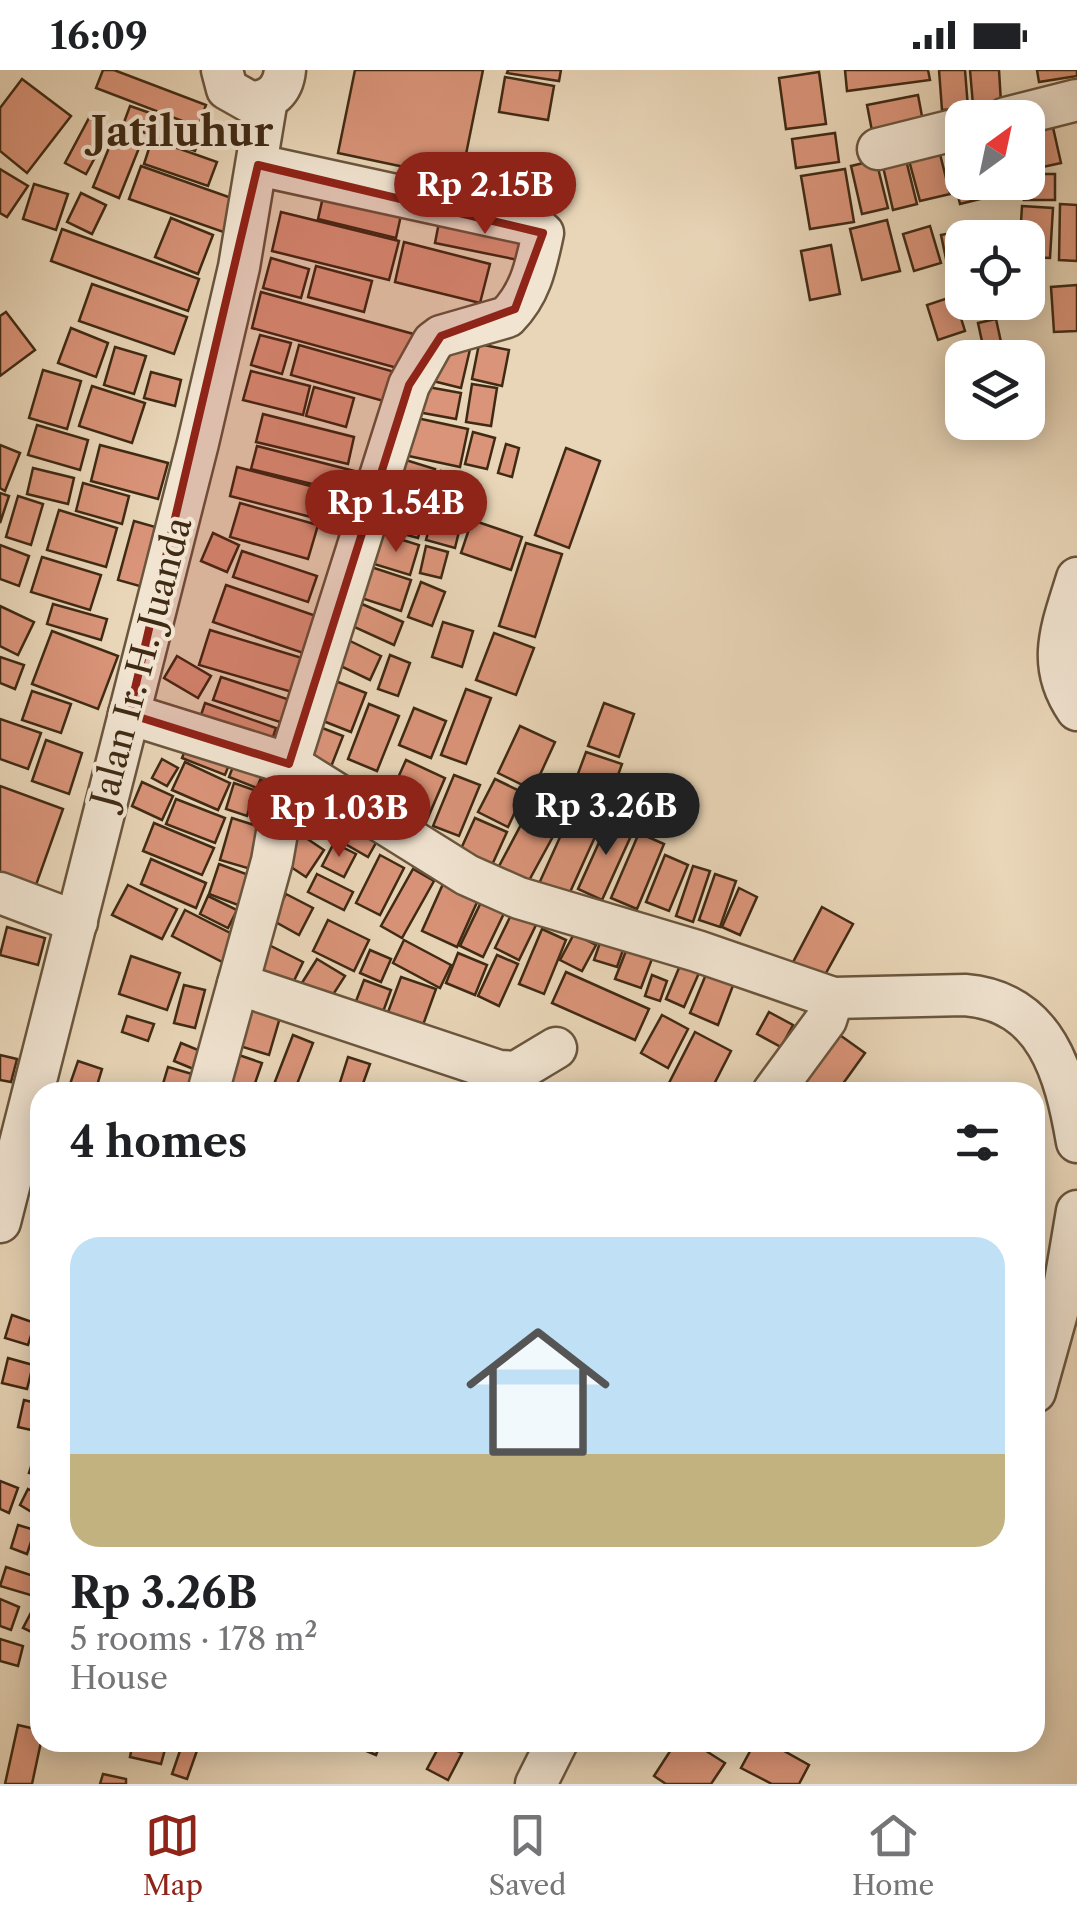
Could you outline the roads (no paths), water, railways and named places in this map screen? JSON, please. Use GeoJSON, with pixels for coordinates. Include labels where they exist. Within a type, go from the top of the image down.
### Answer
{"type":"FeatureCollection","features":[{"type":"Feature","properties":{"kind":"street"},"geometry":{"type":"LineString","coordinates":[[222,70],[223,81],[234,95],[250,102],[276,85]]}},
{"type":"Feature","properties":{"kind":"street","name":"Jalan Ir. H. Juanda"},"geometry":{"type":"LineString","coordinates":[[45,1082],[78,914],[198,443],[276,85]]}},
{"type":"Feature","properties":{"kind":"street"},"geometry":{"type":"LineString","coordinates":[[1045,108],[1077,100]]}},
{"type":"Feature","properties":{"kind":"street"},"geometry":{"type":"LineString","coordinates":[[878,150],[945,132]]}},
{"type":"Feature","properties":{"kind":"street"},"geometry":{"type":"LineString","coordinates":[[211,1082],[272,861],[288,764],[410,385],[440,336],[507,317],[515,309],[532,279],[542,233],[533,225],[258,165]]}},
{"type":"Feature","properties":{"kind":"street"},"geometry":{"type":"LineString","coordinates":[[1077,578],[1060,633],[1057,666],[1064,692],[1077,710]]}},
{"type":"Feature","properties":{"kind":"street"},"geometry":{"type":"LineString","coordinates":[[129,714],[288,764],[467,875],[519,898],[697,951],[833,998],[966,995],[986,996],[1009,1004],[1038,1029],[1069,1095],[1077,1142]]}},
{"type":"Feature","properties":{"kind":"street"},"geometry":{"type":"LineString","coordinates":[[9,897],[43,897],[78,914]]}},
{"type":"Feature","properties":{"kind":"street"},"geometry":{"type":"LineString","coordinates":[[238,984],[499,1071],[516,1072],[556,1048]]}},
{"type":"Feature","properties":{"kind":"street"},"geometry":{"type":"LineString","coordinates":[[780,1082],[826,1020],[833,998]]}},
{"type":"Feature","properties":{"kind":"street","name":"Jalan Ir. H. Juanda"},"geometry":{"type":"LineString","coordinates":[[0,1222],[30,1131]]}},
{"type":"Feature","properties":{"kind":"street"},"geometry":{"type":"LineString","coordinates":[[1045,1356],[1064,1288],[1077,1211]]}},
{"type":"Feature","properties":{"kind":"street"},"geometry":{"type":"LineString","coordinates":[[536,1784],[552,1752]]}},
{"type":"Feature","properties":{"kind":"district","name":"Jatiluhur"},"geometry":{"type":"Point","coordinates":[182,131]}}]}
